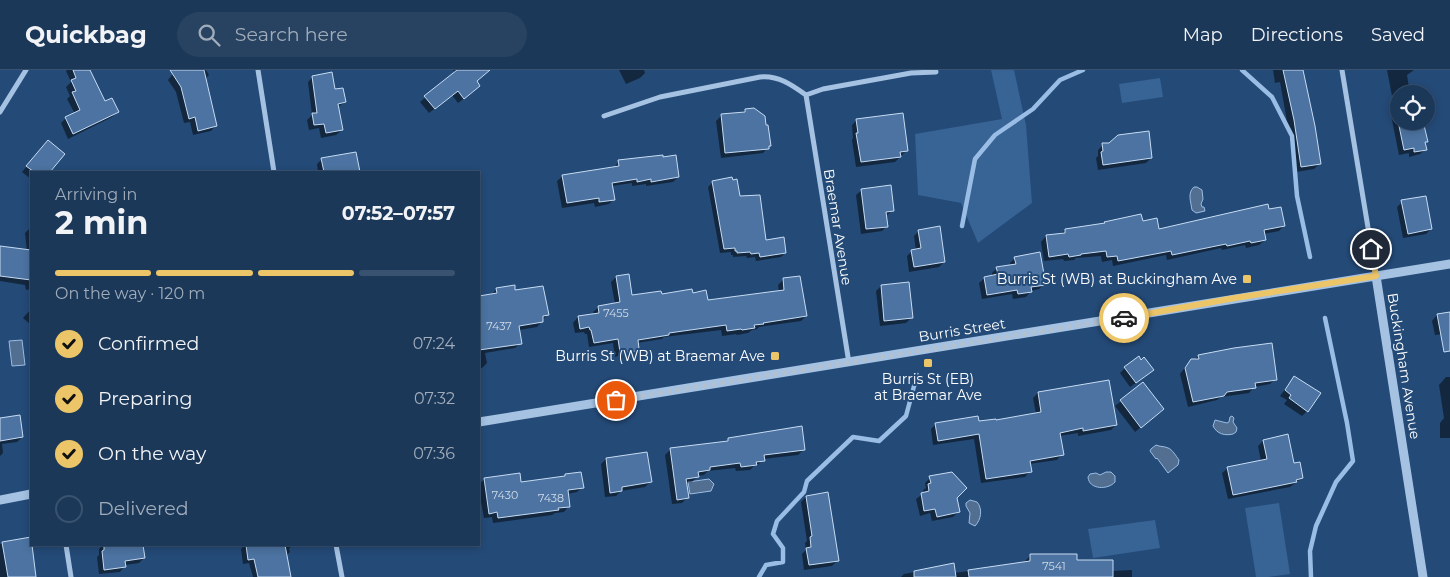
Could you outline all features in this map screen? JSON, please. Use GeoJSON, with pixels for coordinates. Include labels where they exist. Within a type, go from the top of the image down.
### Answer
{"type":"FeatureCollection","features":[{"type":"Feature","properties":{"kind":"street"},"geometry":{"type":"LineString","coordinates":[[0,112],[26,70]]}},
{"type":"Feature","properties":{"kind":"street"},"geometry":{"type":"LineString","coordinates":[[258,70],[274,171]]}},
{"type":"Feature","properties":{"kind":"street","name":"Buckingham Avenue"},"geometry":{"type":"LineString","coordinates":[[1342,70],[1423,577]]}},
{"type":"Feature","properties":{"kind":"street"},"geometry":{"type":"LineString","coordinates":[[604,116],[660,97],[760,77],[774,77],[782,80],[806,95],[823,89],[911,73],[936,72]]}},
{"type":"Feature","properties":{"kind":"street","name":"Braemar Avenue"},"geometry":{"type":"LineString","coordinates":[[806,95],[849,363]]}},
{"type":"Feature","properties":{"kind":"street","name":"Burris Street"},"geometry":{"type":"LineString","coordinates":[[480,422],[1450,264]]}},
{"type":"Feature","properties":{"kind":"street"},"geometry":{"type":"LineString","coordinates":[[0,500],[30,494]]}},
{"type":"Feature","properties":{"kind":"street"},"geometry":{"type":"LineString","coordinates":[[66,546],[71,577]]}},
{"type":"Feature","properties":{"kind":"street"},"geometry":{"type":"LineString","coordinates":[[336,546],[342,577]]}},
{"type":"Feature","properties":{"kind":"shaded area"},"geometry":{"type":"Polygon","coordinates":[[[991,70],[1014,70],[1026,125],[1032,203],[978,243],[961,203],[918,195],[915,134],[1002,119],[991,70]]]}},
{"type":"Feature","properties":{"kind":"shaded area"},"geometry":{"type":"Polygon","coordinates":[[[1160,78],[1163,97],[1122,103],[1119,84],[1160,78]]]}},
{"type":"Feature","properties":{"kind":"shaded area"},"geometry":{"type":"Polygon","coordinates":[[[1194,187],[1202,190],[1203,199],[1201,204],[1205,211],[1196,213],[1192,210],[1190,195],[1194,187]]]}},
{"type":"Feature","properties":{"kind":"shaded area"},"geometry":{"type":"Polygon","coordinates":[[[22,340],[25,365],[12,366],[9,341],[22,340]]]}},
{"type":"Feature","properties":{"kind":"shaded area"},"geometry":{"type":"Polygon","coordinates":[[[1232,416],[1237,428],[1233,434],[1219,433],[1213,426],[1215,420],[1227,423],[1232,416]]]}},
{"type":"Feature","properties":{"kind":"shaded area"},"geometry":{"type":"Polygon","coordinates":[[[1156,445],[1169,449],[1179,460],[1178,465],[1168,473],[1150,451],[1156,445]]]}},
{"type":"Feature","properties":{"kind":"shaded area"},"geometry":{"type":"Polygon","coordinates":[[[1111,472],[1115,476],[1115,482],[1112,485],[1099,487],[1089,481],[1088,477],[1090,474],[1096,473],[1100,475],[1111,472]]]}},
{"type":"Feature","properties":{"kind":"shaded area"},"geometry":{"type":"Polygon","coordinates":[[[709,479],[714,484],[711,491],[690,494],[688,482],[709,479]]]}},
{"type":"Feature","properties":{"kind":"shaded area"},"geometry":{"type":"Polygon","coordinates":[[[970,500],[977,502],[981,511],[980,518],[975,526],[969,523],[970,513],[966,503],[970,500]]]}},
{"type":"Feature","properties":{"kind":"shaded area"},"geometry":{"type":"Polygon","coordinates":[[[1279,503],[1290,574],[1256,577],[1245,508],[1279,503]]]}},
{"type":"Feature","properties":{"kind":"shaded area"},"geometry":{"type":"Polygon","coordinates":[[[1155,520],[1160,548],[1093,558],[1088,529],[1155,520]]]}},
{"type":"Feature","properties":{"kind":"building"},"geometry":{"type":"Polygon","coordinates":[[[73,70],[90,70],[105,101],[112,98],[119,112],[73,134],[65,117],[80,110],[72,92],[76,91],[71,80],[76,78],[73,70]]]}},
{"type":"Feature","properties":{"kind":"building"},"geometry":{"type":"Polygon","coordinates":[[[170,70],[204,70],[217,126],[198,131],[195,117],[189,119],[181,87],[170,70]]]}},
{"type":"Feature","properties":{"kind":"building"},"geometry":{"type":"Polygon","coordinates":[[[457,70],[490,70],[477,81],[480,86],[464,99],[458,91],[435,109],[424,96],[457,70]]]}},
{"type":"Feature","properties":{"kind":"building"},"geometry":{"type":"Polygon","coordinates":[[[1283,70],[1303,70],[1321,164],[1301,167],[1294,120],[1283,70]]]}},
{"type":"Feature","properties":{"kind":"building"},"geometry":{"type":"Polygon","coordinates":[[[332,72],[335,89],[343,88],[346,102],[338,104],[343,130],[326,133],[324,124],[314,125],[312,113],[317,113],[312,76],[332,72]]]}},
{"type":"Feature","properties":{"kind":"building"},"geometry":{"type":"Polygon","coordinates":[[[754,108],[765,116],[771,146],[769,146],[769,149],[725,153],[721,114],[745,112],[745,109],[754,108]]]}},
{"type":"Feature","properties":{"kind":"building"},"geometry":{"type":"Polygon","coordinates":[[[903,113],[908,151],[900,152],[901,157],[861,162],[856,133],[858,133],[856,119],[903,113]]]}},
{"type":"Feature","properties":{"kind":"building"},"geometry":{"type":"Polygon","coordinates":[[[1400,130],[1425,130],[1428,142],[1425,142],[1427,150],[1414,152],[1414,148],[1404,150],[1400,130]]]}},
{"type":"Feature","properties":{"kind":"building"},"geometry":{"type":"Polygon","coordinates":[[[1149,131],[1152,158],[1103,165],[1102,143],[1109,143],[1118,135],[1149,131]]]}},
{"type":"Feature","properties":{"kind":"building"},"geometry":{"type":"Polygon","coordinates":[[[48,140],[65,154],[51,171],[33,171],[26,166],[48,140]]]}},
{"type":"Feature","properties":{"kind":"building"},"geometry":{"type":"Polygon","coordinates":[[[356,152],[360,171],[324,171],[321,158],[356,152]]]}},
{"type":"Feature","properties":{"kind":"building"},"geometry":{"type":"Polygon","coordinates":[[[663,155],[663,157],[676,155],[679,177],[651,182],[651,179],[637,182],[637,179],[612,183],[615,200],[599,202],[599,198],[567,203],[562,175],[619,166],[618,160],[663,155]]]}},
{"type":"Feature","properties":{"kind":"building"},"geometry":{"type":"Polygon","coordinates":[[[732,177],[733,180],[737,179],[740,196],[760,195],[766,240],[784,237],[786,253],[760,257],[759,253],[737,253],[735,248],[724,249],[712,181],[732,177]]]}},
{"type":"Feature","properties":{"kind":"building"},"geometry":{"type":"Polygon","coordinates":[[[891,185],[894,211],[886,212],[888,227],[866,229],[861,189],[891,185]]]}},
{"type":"Feature","properties":{"kind":"building"},"geometry":{"type":"Polygon","coordinates":[[[1426,196],[1432,229],[1408,234],[1401,200],[1426,196]]]}},
{"type":"Feature","properties":{"kind":"building"},"geometry":{"type":"Polygon","coordinates":[[[1268,204],[1269,209],[1281,207],[1285,226],[1264,230],[1266,240],[1227,246],[1226,244],[1172,255],[1171,251],[1118,261],[1117,256],[1107,257],[1106,251],[1069,257],[1068,254],[1049,257],[1046,235],[1065,233],[1065,229],[1105,223],[1141,214],[1143,221],[1157,218],[1159,229],[1268,204]]]}},
{"type":"Feature","properties":{"kind":"building"},"geometry":{"type":"Polygon","coordinates":[[[940,226],[945,262],[914,267],[911,250],[921,248],[918,230],[940,226]]]}},
{"type":"Feature","properties":{"kind":"building"},"geometry":{"type":"Polygon","coordinates":[[[0,246],[30,250],[30,280],[0,276],[0,246]]]}},
{"type":"Feature","properties":{"kind":"building"},"geometry":{"type":"Polygon","coordinates":[[[1040,252],[1046,285],[1031,287],[1032,292],[1018,294],[1017,290],[987,295],[984,277],[998,274],[996,267],[1016,264],[1014,257],[1040,252]]]}},
{"type":"Feature","properties":{"kind":"building"},"geometry":{"type":"Polygon","coordinates":[[[629,274],[632,295],[661,291],[662,294],[692,289],[693,293],[706,290],[708,300],[784,290],[783,278],[800,276],[807,316],[763,323],[754,325],[755,328],[742,330],[727,331],[726,325],[669,333],[669,335],[638,340],[639,349],[623,353],[620,352],[618,339],[594,343],[589,327],[580,329],[578,316],[599,313],[598,306],[620,302],[616,276],[629,274]]]}},
{"type":"Feature","properties":{"kind":"building"},"geometry":{"type":"Polygon","coordinates":[[[909,282],[913,318],[884,321],[881,285],[909,282]]]}},
{"type":"Feature","properties":{"kind":"building"},"geometry":{"type":"Polygon","coordinates":[[[515,285],[515,290],[543,286],[549,315],[543,316],[543,322],[519,326],[522,344],[480,350],[480,296],[497,293],[496,288],[515,285]]]}},
{"type":"Feature","properties":{"kind":"building"},"geometry":{"type":"Polygon","coordinates":[[[1450,312],[1450,351],[1444,352],[1437,314],[1450,312]]]}},
{"type":"Feature","properties":{"kind":"building"},"geometry":{"type":"Polygon","coordinates":[[[1272,343],[1277,380],[1255,383],[1256,388],[1227,392],[1224,396],[1193,402],[1185,368],[1191,359],[1199,359],[1198,355],[1272,343]]]}},
{"type":"Feature","properties":{"kind":"building"},"geometry":{"type":"Polygon","coordinates":[[[1139,356],[1141,360],[1144,357],[1154,370],[1136,383],[1124,367],[1139,356]]]}},
{"type":"Feature","properties":{"kind":"building"},"geometry":{"type":"Polygon","coordinates":[[[1294,376],[1321,393],[1308,412],[1289,398],[1291,395],[1285,390],[1294,376]]]}},
{"type":"Feature","properties":{"kind":"building"},"geometry":{"type":"Polygon","coordinates":[[[1109,380],[1117,425],[1083,431],[1083,428],[1060,433],[1064,455],[1030,461],[1032,472],[986,479],[979,434],[938,441],[935,423],[978,416],[979,421],[996,420],[1041,412],[1038,392],[1109,380]]]}},
{"type":"Feature","properties":{"kind":"building"},"geometry":{"type":"Polygon","coordinates":[[[1143,382],[1164,409],[1141,428],[1120,400],[1143,382]]]}},
{"type":"Feature","properties":{"kind":"building"},"geometry":{"type":"Polygon","coordinates":[[[20,415],[23,437],[0,441],[0,418],[20,415]]]}},
{"type":"Feature","properties":{"kind":"building"},"geometry":{"type":"Polygon","coordinates":[[[802,426],[805,450],[764,455],[765,461],[756,462],[757,465],[741,467],[740,463],[710,467],[710,470],[698,472],[699,477],[686,479],[689,498],[677,500],[670,448],[728,441],[728,438],[802,426]]]}},
{"type":"Feature","properties":{"kind":"building"},"geometry":{"type":"Polygon","coordinates":[[[1288,434],[1294,463],[1300,462],[1303,478],[1296,480],[1297,482],[1233,495],[1227,467],[1267,459],[1263,440],[1288,434]]]}},
{"type":"Feature","properties":{"kind":"building"},"geometry":{"type":"Polygon","coordinates":[[[647,452],[652,482],[622,487],[622,491],[610,493],[606,458],[647,452]]]}},
{"type":"Feature","properties":{"kind":"building"},"geometry":{"type":"Polygon","coordinates":[[[581,472],[584,488],[568,490],[570,507],[498,518],[497,512],[489,514],[484,478],[520,473],[521,482],[581,472]]]}},
{"type":"Feature","properties":{"kind":"building"},"geometry":{"type":"Polygon","coordinates":[[[952,472],[967,488],[957,498],[960,512],[937,517],[935,509],[924,511],[921,493],[929,491],[928,484],[931,483],[929,476],[952,472]]]}},
{"type":"Feature","properties":{"kind":"building"},"geometry":{"type":"Polygon","coordinates":[[[828,492],[839,561],[809,565],[806,548],[811,547],[810,537],[812,536],[806,496],[828,492]]]}},
{"type":"Feature","properties":{"kind":"building"},"geometry":{"type":"Polygon","coordinates":[[[30,537],[36,577],[8,577],[2,542],[30,537]]]}},
{"type":"Feature","properties":{"kind":"building"},"geometry":{"type":"Polygon","coordinates":[[[104,546],[143,546],[145,558],[125,561],[126,567],[104,570],[102,551],[104,546]]]}},
{"type":"Feature","properties":{"kind":"building"},"geometry":{"type":"Polygon","coordinates":[[[246,546],[285,546],[291,577],[258,577],[254,559],[248,560],[246,546]]]}},
{"type":"Feature","properties":{"kind":"building"},"geometry":{"type":"Polygon","coordinates":[[[1030,554],[1077,554],[1077,560],[1113,560],[1113,577],[969,577],[968,570],[1030,561],[1030,554]]]}},
{"type":"Feature","properties":{"kind":"building"},"geometry":{"type":"Polygon","coordinates":[[[954,563],[956,577],[914,577],[914,571],[954,563]]]}},
{"type":"Feature","properties":{"kind":"waterway"},"geometry":{"type":"LineString","coordinates":[[962,226],[975,159],[995,135],[1033,109],[1060,80],[1083,70]]}},
{"type":"Feature","properties":{"kind":"waterway"},"geometry":{"type":"LineString","coordinates":[[1242,70],[1272,97],[1292,136],[1297,196],[1310,257]]}},
{"type":"Feature","properties":{"kind":"waterway"},"geometry":{"type":"LineString","coordinates":[[1311,577],[1310,551],[1316,526],[1336,482],[1353,461],[1325,318]]}},
{"type":"Feature","properties":{"kind":"waterway"},"geometry":{"type":"LineString","coordinates":[[759,577],[766,565],[783,562],[783,548],[773,534],[777,521],[804,492],[807,481],[853,437],[879,441],[906,416],[917,375]]}},
{"type":"Feature","properties":{"kind":"way so far"},"geometry":{"type":"LineString","coordinates":[[616,400],[1124,318]]}},
{"type":"Feature","properties":{"kind":"place","name":"Burris St (WB) at Buckingham Ave"},"geometry":{"type":"Point","coordinates":[1247,279]}},
{"type":"Feature","properties":{"kind":"place","name":"Burris St (WB) at Braemar Ave"},"geometry":{"type":"Point","coordinates":[775,356]}},
{"type":"Feature","properties":{"kind":"place","name":"Burris St (EB) at Braemar Ave"},"geometry":{"type":"Point","coordinates":[928,363]}},
{"type":"Feature","properties":{"kind":"route"},"geometry":{"type":"LineString","coordinates":[[1124,318],[1376,276],[1371,249]]}}]}
